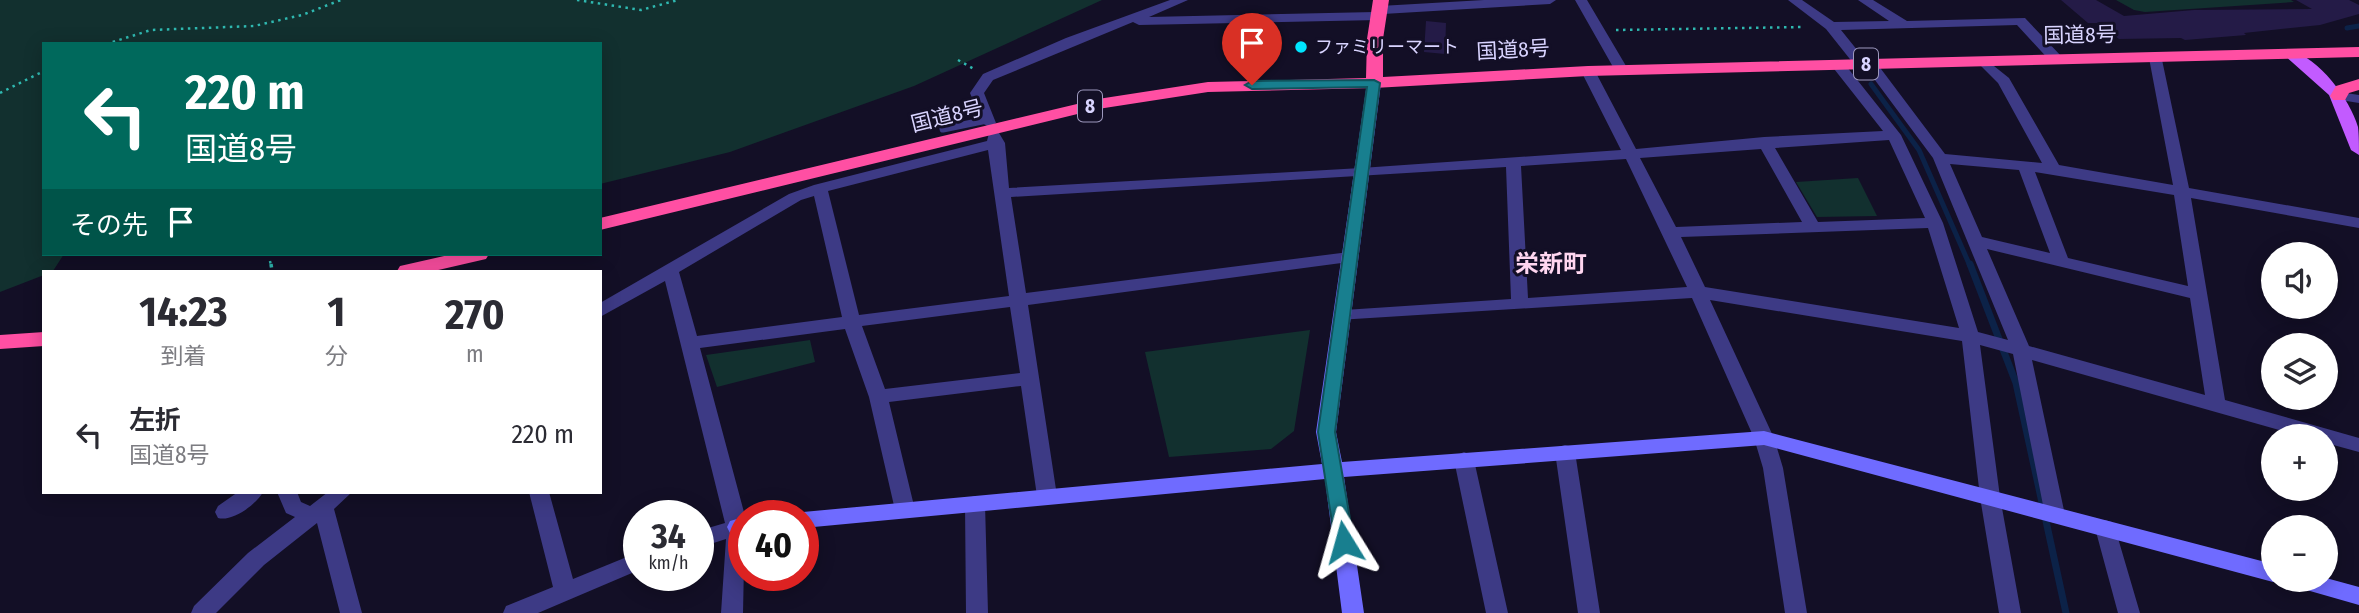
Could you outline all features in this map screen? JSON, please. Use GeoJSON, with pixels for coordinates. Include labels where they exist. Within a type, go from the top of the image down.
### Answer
{"type":"FeatureCollection","features":[{"type":"Feature","properties":{"kind":"highway"},"geometry":{"type":"LineString","coordinates":[[1374,83],[1380,9]]}},
{"type":"Feature","properties":{"kind":"highway","name":"国道8号"},"geometry":{"type":"LineString","coordinates":[[602,224],[721,195],[816,181],[1098,104],[1161,92],[1273,83],[1374,83],[1588,71],[2359,52]]}},
{"type":"Feature","properties":{"kind":"highway"},"geometry":{"type":"LineString","coordinates":[[992,130],[1097,92],[1183,78],[1320,72],[1343,74],[1374,83]]}},
{"type":"Feature","properties":{"kind":"highway"},"geometry":{"type":"LineString","coordinates":[[992,130],[1170,102],[1221,97],[1343,94],[1374,83]]}},
{"type":"Feature","properties":{"kind":"highway"},"geometry":{"type":"LineString","coordinates":[[2339,96],[2342,90],[2359,84]]}},
{"type":"Feature","properties":{"kind":"highway"},"geometry":{"type":"LineString","coordinates":[[411,270],[471,256]]}},
{"type":"Feature","properties":{"kind":"highway"},"geometry":{"type":"LineString","coordinates":[[0,342],[42,339]]}},
{"type":"Feature","properties":{"kind":"main road"},"geometry":{"type":"LineString","coordinates":[[2290,54],[2318,74],[2339,96],[2359,150]]}},
{"type":"Feature","properties":{"kind":"street"},"geometry":{"type":"LineString","coordinates":[[1047,496],[1004,193],[992,130],[977,93],[988,77],[1122,21],[1182,0]]}},
{"type":"Feature","properties":{"kind":"street"},"geometry":{"type":"LineString","coordinates":[[1122,21],[1550,0]]}},
{"type":"Feature","properties":{"kind":"street"},"geometry":{"type":"LineString","coordinates":[[1581,0],[1622,71]]}},
{"type":"Feature","properties":{"kind":"street"},"geometry":{"type":"LineString","coordinates":[[1794,0],[1830,26],[1866,64],[1940,158],[2021,349],[2055,515]]}},
{"type":"Feature","properties":{"kind":"street"},"geometry":{"type":"LineString","coordinates":[[1864,0],[1904,25]]}},
{"type":"Feature","properties":{"kind":"street"},"geometry":{"type":"LineString","coordinates":[[1830,26],[2020,22],[2057,60]]}},
{"type":"Feature","properties":{"kind":"street"},"geometry":{"type":"LineString","coordinates":[[2156,58],[2182,193],[2217,404]]}},
{"type":"Feature","properties":{"kind":"street"},"geometry":{"type":"LineString","coordinates":[[1984,61],[2004,81],[2053,169]]}},
{"type":"Feature","properties":{"kind":"street"},"geometry":{"type":"LineString","coordinates":[[1838,65],[1894,135],[1935,223],[1970,336],[1990,498],[2010,613]]}},
{"type":"Feature","properties":{"kind":"street"},"geometry":{"type":"LineString","coordinates":[[1588,71],[1671,232],[1764,438],[1773,468],[1796,613]]}},
{"type":"Feature","properties":{"kind":"street"},"geometry":{"type":"LineString","coordinates":[[1353,613],[1342,518],[1326,432],[1374,83]]}},
{"type":"Feature","properties":{"kind":"street"},"geometry":{"type":"LineString","coordinates":[[2339,96],[2359,99]]}},
{"type":"Feature","properties":{"kind":"street"},"geometry":{"type":"LineString","coordinates":[[602,310],[796,197],[816,181],[992,130]]}},
{"type":"Feature","properties":{"kind":"street"},"geometry":{"type":"LineString","coordinates":[[1004,193],[1362,173],[1631,151],[1894,135]]}},
{"type":"Feature","properties":{"kind":"street"},"geometry":{"type":"LineString","coordinates":[[1764,142],[1812,225]]}},
{"type":"Feature","properties":{"kind":"street"},"geometry":{"type":"LineString","coordinates":[[1940,158],[2053,169],[2359,223]]}},
{"type":"Feature","properties":{"kind":"street"},"geometry":{"type":"LineString","coordinates":[[1513,160],[1520,303]]}},
{"type":"Feature","properties":{"kind":"street"},"geometry":{"type":"LineString","coordinates":[[2025,166],[2061,261]]}},
{"type":"Feature","properties":{"kind":"street"},"geometry":{"type":"LineString","coordinates":[[816,181],[852,322],[878,397],[905,510]]}},
{"type":"Feature","properties":{"kind":"street"},"geometry":{"type":"LineString","coordinates":[[1671,232],[1812,225],[1935,223]]}},
{"type":"Feature","properties":{"kind":"street"},"geometry":{"type":"LineString","coordinates":[[1976,242],[2198,293]]}},
{"type":"Feature","properties":{"kind":"street"},"geometry":{"type":"LineString","coordinates":[[690,343],[1349,257]]}},
{"type":"Feature","properties":{"kind":"street"},"geometry":{"type":"LineString","coordinates":[[670,268],[733,500]]}},
{"type":"Feature","properties":{"kind":"street"},"geometry":{"type":"LineString","coordinates":[[1344,316],[1699,292],[1970,336],[2359,444]]}},
{"type":"Feature","properties":{"kind":"street"},"geometry":{"type":"LineString","coordinates":[[878,397],[1031,378]]}},
{"type":"Feature","properties":{"kind":"street"},"geometry":{"type":"LineString","coordinates":[[819,518],[1332,470],[1764,438],[2261,570]]}},
{"type":"Feature","properties":{"kind":"street"},"geometry":{"type":"LineString","coordinates":[[1565,452],[1589,613]]}},
{"type":"Feature","properties":{"kind":"street"},"geometry":{"type":"LineString","coordinates":[[1464,460],[1497,613]]}},
{"type":"Feature","properties":{"kind":"street"},"geometry":{"type":"LineString","coordinates":[[225,512],[250,494]]}},
{"type":"Feature","properties":{"kind":"street"},"geometry":{"type":"LineString","coordinates":[[288,494],[293,507],[317,510]]}},
{"type":"Feature","properties":{"kind":"street"},"geometry":{"type":"LineString","coordinates":[[202,613],[256,559],[339,494]]}},
{"type":"Feature","properties":{"kind":"street"},"geometry":{"type":"LineString","coordinates":[[540,494],[565,590]]}},
{"type":"Feature","properties":{"kind":"street"},"geometry":{"type":"LineString","coordinates":[[975,504],[977,613]]}},
{"type":"Feature","properties":{"kind":"street"},"geometry":{"type":"LineString","coordinates":[[317,510],[351,613]]}},
{"type":"Feature","properties":{"kind":"street"},"geometry":{"type":"LineString","coordinates":[[2105,528],[2129,613]]}},
{"type":"Feature","properties":{"kind":"street"},"geometry":{"type":"LineString","coordinates":[[514,613],[623,567]]}},
{"type":"Feature","properties":{"kind":"street"},"geometry":{"type":"LineString","coordinates":[[2338,590],[2359,596]]}},
{"type":"Feature","properties":{"kind":"street"},"geometry":{"type":"LineString","coordinates":[[732,613],[734,591]]}},
{"type":"Feature","properties":{"kind":"lane"},"geometry":{"type":"LineString","coordinates":[[943,129],[992,130]]}},
{"type":"Feature","properties":{"kind":"path"},"geometry":{"type":"LineString","coordinates":[[112,42],[151,30],[273,22],[341,0]]}},
{"type":"Feature","properties":{"kind":"path"},"geometry":{"type":"LineString","coordinates":[[577,0],[634,13],[657,9],[678,0]]}},
{"type":"Feature","properties":{"kind":"path"},"geometry":{"type":"LineString","coordinates":[[1600,30],[1830,26]]}},
{"type":"Feature","properties":{"kind":"path"},"geometry":{"type":"LineString","coordinates":[[0,93],[42,72]]}},
{"type":"Feature","properties":{"kind":"path"},"geometry":{"type":"LineString","coordinates":[[270,261],[272,270]]}},
{"type":"Feature","properties":{"kind":"green space"},"geometry":{"type":"Polygon","coordinates":[[[0,0],[1102,0],[914,86],[730,152],[602,184],[602,42],[42,42],[42,256],[63,256],[54,270],[42,270],[42,276],[0,292],[0,0]]]}},
{"type":"Feature","properties":{"kind":"green space"},"geometry":{"type":"Polygon","coordinates":[[[2116,0],[2294,2],[2145,12],[2134,10],[2116,0]]]}},
{"type":"Feature","properties":{"kind":"green space"},"geometry":{"type":"Polygon","coordinates":[[[1858,178],[1877,216],[1817,217],[1796,182],[1858,178]]]}},
{"type":"Feature","properties":{"kind":"green space"},"geometry":{"type":"Polygon","coordinates":[[[1310,330],[1294,431],[1271,449],[1169,457],[1145,352],[1310,330]]]}},
{"type":"Feature","properties":{"kind":"green space"},"geometry":{"type":"Polygon","coordinates":[[[810,340],[815,362],[717,387],[706,355],[810,340]]]}},
{"type":"Feature","properties":{"kind":"building"},"geometry":{"type":"Polygon","coordinates":[[[2061,0],[2096,0],[2124,16],[2194,10],[2312,9],[2296,0],[2349,0],[2359,5],[2359,14],[2320,25],[2244,33],[2246,35],[2185,40],[2119,39],[2100,23],[2088,23],[2061,0]]]}},
{"type":"Feature","properties":{"kind":"building"},"geometry":{"type":"Polygon","coordinates":[[[1426,21],[1446,23],[1445,54],[1424,52],[1426,21]]]}},
{"type":"Feature","properties":{"kind":"waterway"},"geometry":{"type":"LineString","coordinates":[[2347,28],[2359,26]]}},
{"type":"Feature","properties":{"kind":"waterway"},"geometry":{"type":"LineString","coordinates":[[1871,84],[1919,150],[1970,266]]}},
{"type":"Feature","properties":{"kind":"waterway"},"geometry":{"type":"LineString","coordinates":[[1970,264],[2016,383],[2066,613]]}},
{"type":"Feature","properties":{"kind":"place","name":"ファミリーマート"},"geometry":{"type":"Point","coordinates":[1301,47]}},
{"type":"Feature","properties":{"kind":"district","name":"栄新町"},"geometry":{"type":"Point","coordinates":[1551,264]}},
{"type":"Feature","properties":{"kind":"route"},"geometry":{"type":"LineString","coordinates":[[1252,85],[1374,83],[1326,432],[1344,542]]}}]}
